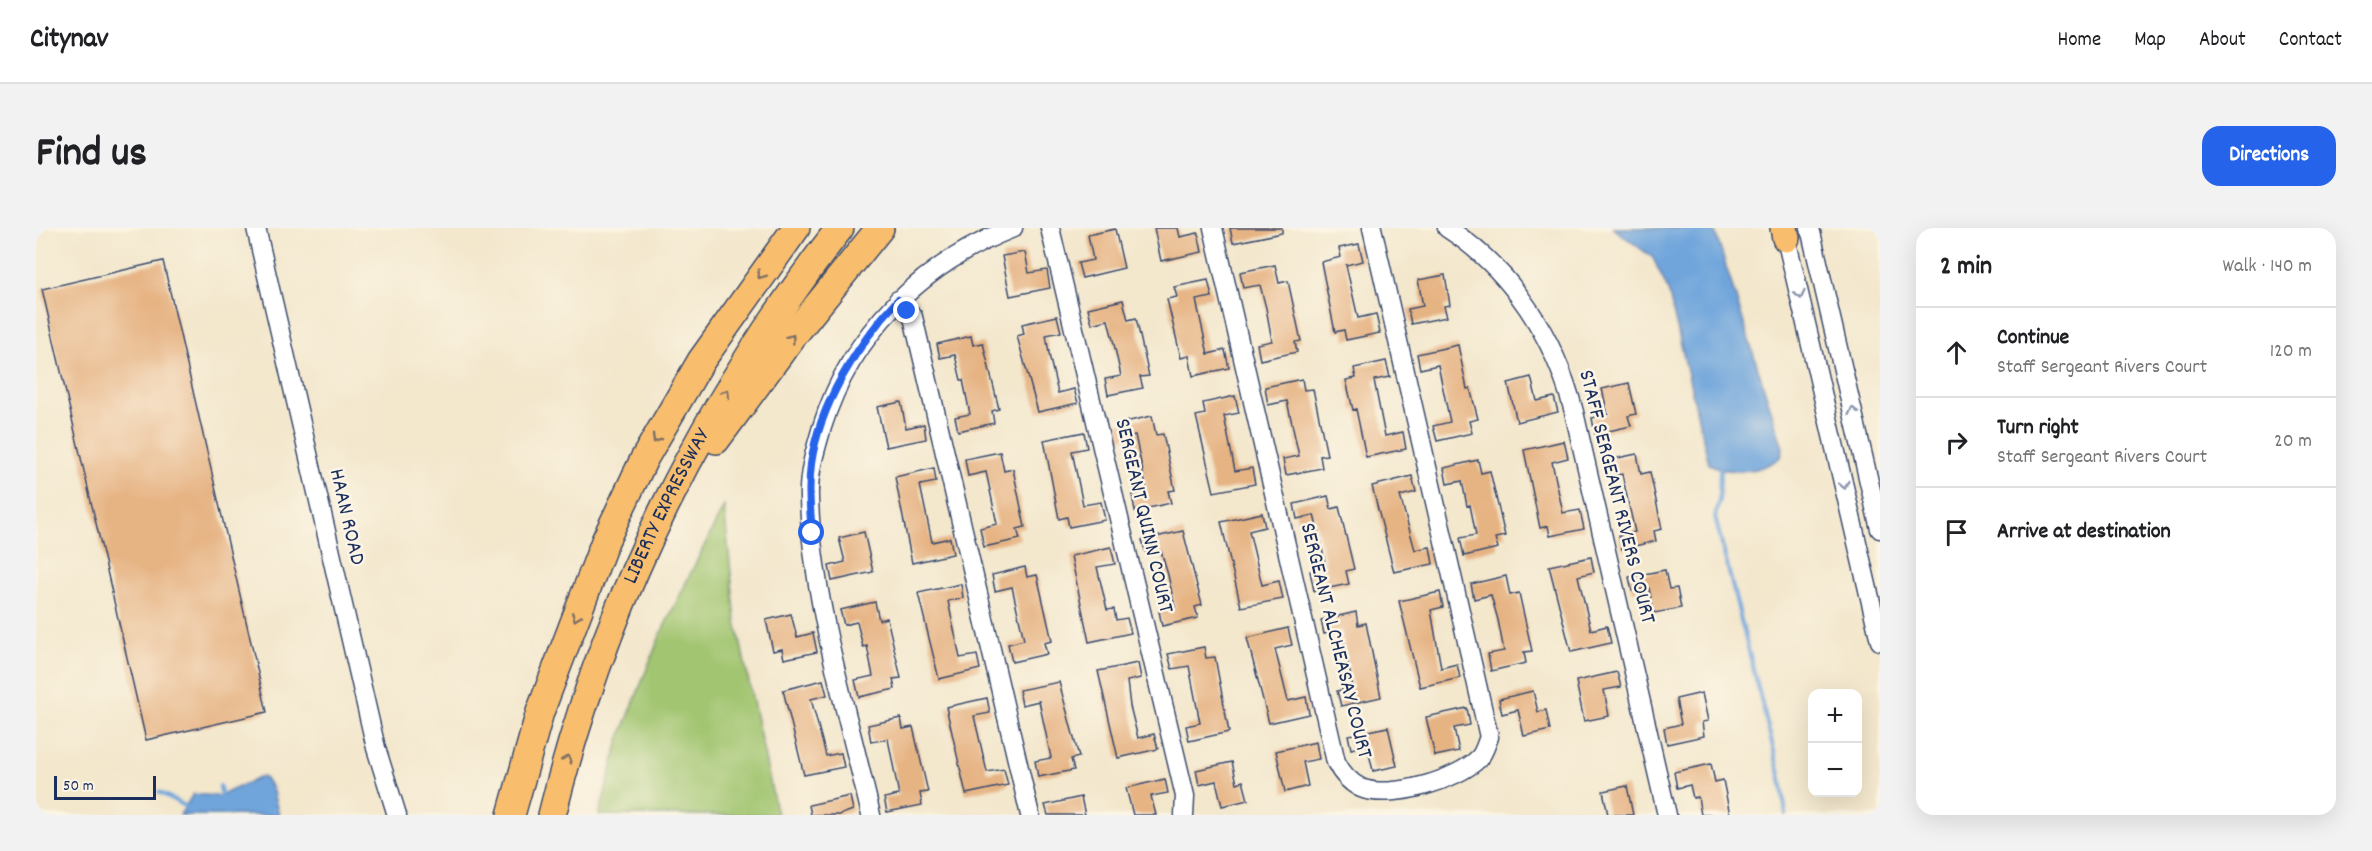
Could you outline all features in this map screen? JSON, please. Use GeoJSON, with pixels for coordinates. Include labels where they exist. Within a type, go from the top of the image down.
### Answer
{"type":"FeatureCollection","features":[{"type":"Feature","properties":{"kind":"highway","name":"LIBERTY EXPRESSWAY"},"geometry":{"type":"LineString","coordinates":[[511,815],[540,712],[605,541],[644,459],[701,361],[796,228]]}},
{"type":"Feature","properties":{"kind":"highway","name":"LIBERTY EXPRESSWAY"},"geometry":{"type":"LineString","coordinates":[[552,815],[561,776],[595,674],[638,559],[680,474],[749,354],[840,228]]}},
{"type":"Feature","properties":{"kind":"highway"},"geometry":{"type":"LineString","coordinates":[[638,559],[713,444],[792,337],[880,228]]}},
{"type":"Feature","properties":{"kind":"street","name":"HAAN ROAD"},"geometry":{"type":"LineString","coordinates":[[256,228],[376,748],[397,815]]}},
{"type":"Feature","properties":{"kind":"street"},"geometry":{"type":"LineString","coordinates":[[871,815],[815,570],[809,497],[811,462],[828,405],[847,367],[867,336],[898,300],[926,275],[951,258],[984,239],[1013,228]]}},
{"type":"Feature","properties":{"kind":"street","name":"SERGEANT QUINN COURT"},"geometry":{"type":"LineString","coordinates":[[1050,228],[1185,796],[1184,815]]}},
{"type":"Feature","properties":{"kind":"street","name":"SERGEANT ALCHEASAY COURT"},"geometry":{"type":"LineString","coordinates":[[1213,228],[1336,762],[1344,777],[1363,789],[1390,790],[1421,786],[1446,779],[1470,767],[1482,756],[1489,737],[1372,228]]}},
{"type":"Feature","properties":{"kind":"street","name":"STAFF SERGEANT RIVERS COURT"},"geometry":{"type":"LineString","coordinates":[[1447,228],[1463,238],[1501,274],[1537,320],[1554,352],[1564,379],[1667,815]]}},
{"type":"Feature","properties":{"kind":"street"},"geometry":{"type":"LineString","coordinates":[[1793,231],[1880,529]]}},
{"type":"Feature","properties":{"kind":"street"},"geometry":{"type":"LineString","coordinates":[[1793,231],[1880,642]]}},
{"type":"Feature","properties":{"kind":"street"},"geometry":{"type":"LineString","coordinates":[[898,300],[913,317],[1030,815]]}},
{"type":"Feature","properties":{"kind":"green space"},"geometry":{"type":"Polygon","coordinates":[[[724,506],[736,621],[777,815],[599,815],[619,740],[661,633],[724,506]]]}},
{"type":"Feature","properties":{"kind":"water"},"geometry":{"type":"Polygon","coordinates":[[[1613,228],[1714,228],[1783,448],[1781,457],[1764,466],[1746,471],[1727,470],[1709,464],[1668,290],[1653,258],[1613,228]]]}},
{"type":"Feature","properties":{"kind":"water"},"geometry":{"type":"Polygon","coordinates":[[[263,776],[272,788],[279,815],[180,815],[193,794],[219,796],[263,776]]]}},
{"type":"Feature","properties":{"kind":"building"},"geometry":{"type":"Polygon","coordinates":[[[1154,228],[1178,228],[1180,237],[1198,233],[1202,252],[1161,261],[1154,228]]]}},
{"type":"Feature","properties":{"kind":"building"},"geometry":{"type":"Polygon","coordinates":[[[1230,228],[1282,228],[1282,233],[1233,243],[1230,228]]]}},
{"type":"Feature","properties":{"kind":"building"},"geometry":{"type":"Polygon","coordinates":[[[1115,229],[1124,268],[1082,278],[1078,263],[1093,260],[1088,235],[1115,229]]]}},
{"type":"Feature","properties":{"kind":"building"},"geometry":{"type":"Polygon","coordinates":[[[1359,244],[1363,261],[1346,265],[1358,318],[1376,314],[1380,333],[1346,340],[1344,330],[1335,332],[1321,262],[1341,257],[1339,248],[1359,244]]]}},
{"type":"Feature","properties":{"kind":"building"},"geometry":{"type":"Polygon","coordinates":[[[1025,252],[1029,273],[1047,270],[1050,288],[1010,296],[1002,256],[1025,252]]]}},
{"type":"Feature","properties":{"kind":"building"},"geometry":{"type":"Polygon","coordinates":[[[163,261],[267,712],[146,740],[42,289],[163,261]]]}},
{"type":"Feature","properties":{"kind":"building"},"geometry":{"type":"Polygon","coordinates":[[[1275,265],[1279,283],[1288,281],[1301,341],[1295,342],[1297,352],[1260,360],[1257,344],[1272,341],[1266,308],[1260,285],[1243,288],[1240,272],[1275,265]]]}},
{"type":"Feature","properties":{"kind":"building"},"geometry":{"type":"Polygon","coordinates":[[[1445,275],[1450,305],[1444,306],[1447,317],[1411,324],[1408,309],[1423,306],[1418,280],[1445,275]]]}},
{"type":"Feature","properties":{"kind":"building"},"geometry":{"type":"Polygon","coordinates":[[[1208,280],[1212,297],[1196,300],[1208,354],[1225,350],[1229,368],[1193,376],[1189,356],[1181,358],[1167,299],[1177,297],[1174,287],[1208,280]]]}},
{"type":"Feature","properties":{"kind":"building"},"geometry":{"type":"Polygon","coordinates":[[[1123,300],[1128,320],[1136,318],[1149,376],[1140,377],[1143,388],[1108,395],[1105,379],[1121,376],[1114,344],[1108,320],[1092,324],[1088,308],[1123,300]]]}},
{"type":"Feature","properties":{"kind":"building"},"geometry":{"type":"Polygon","coordinates":[[[1057,316],[1061,332],[1046,335],[1058,393],[1074,389],[1078,403],[1038,412],[1017,336],[1024,334],[1022,324],[1057,316]]]}},
{"type":"Feature","properties":{"kind":"building"},"geometry":{"type":"Polygon","coordinates":[[[971,336],[973,345],[983,343],[999,409],[992,411],[994,423],[958,431],[955,417],[970,414],[963,380],[961,380],[955,355],[940,358],[937,344],[971,336]]]}},
{"type":"Feature","properties":{"kind":"building"},"geometry":{"type":"Polygon","coordinates":[[[1458,345],[1467,389],[1470,388],[1478,419],[1469,421],[1472,433],[1437,441],[1433,426],[1450,422],[1438,365],[1420,369],[1417,354],[1458,345]]]}},
{"type":"Feature","properties":{"kind":"building"},"geometry":{"type":"Polygon","coordinates":[[[1386,361],[1390,377],[1374,380],[1385,436],[1403,432],[1406,449],[1366,457],[1356,409],[1353,410],[1346,380],[1356,378],[1354,368],[1386,361]]]}},
{"type":"Feature","properties":{"kind":"building"},"geometry":{"type":"Polygon","coordinates":[[[1531,377],[1537,401],[1554,397],[1558,412],[1517,422],[1508,383],[1531,377]]]}},
{"type":"Feature","properties":{"kind":"building"},"geometry":{"type":"Polygon","coordinates":[[[1302,379],[1304,390],[1313,389],[1327,455],[1320,456],[1322,468],[1286,475],[1283,459],[1299,456],[1287,401],[1268,405],[1265,387],[1302,379]]]}},
{"type":"Feature","properties":{"kind":"building"},"geometry":{"type":"Polygon","coordinates":[[[1629,383],[1636,414],[1628,416],[1631,426],[1595,434],[1592,418],[1608,414],[1602,389],[1629,383]]]}},
{"type":"Feature","properties":{"kind":"building"},"geometry":{"type":"Polygon","coordinates":[[[1235,396],[1239,413],[1224,416],[1235,471],[1252,468],[1255,484],[1214,492],[1196,416],[1205,414],[1203,403],[1235,396]]]}},
{"type":"Feature","properties":{"kind":"building"},"geometry":{"type":"Polygon","coordinates":[[[901,402],[906,428],[924,424],[926,439],[886,447],[877,407],[901,402]]]}},
{"type":"Feature","properties":{"kind":"building"},"geometry":{"type":"Polygon","coordinates":[[[1152,416],[1156,435],[1163,434],[1175,490],[1168,491],[1171,503],[1135,511],[1132,495],[1147,491],[1135,435],[1119,439],[1116,424],[1152,416]]]}},
{"type":"Feature","properties":{"kind":"building"},"geometry":{"type":"Polygon","coordinates":[[[1084,432],[1087,448],[1072,451],[1083,505],[1101,502],[1105,520],[1069,527],[1067,517],[1059,519],[1044,440],[1084,432]]]}},
{"type":"Feature","properties":{"kind":"building"},"geometry":{"type":"Polygon","coordinates":[[[1564,441],[1568,458],[1552,462],[1563,513],[1580,510],[1584,529],[1550,536],[1548,526],[1540,528],[1524,450],[1564,441]]]}},
{"type":"Feature","properties":{"kind":"building"},"geometry":{"type":"Polygon","coordinates":[[[1000,452],[1004,471],[1013,469],[1025,527],[1017,529],[1020,539],[984,547],[980,528],[997,524],[991,495],[986,472],[968,476],[965,459],[1000,452]]]}},
{"type":"Feature","properties":{"kind":"building"},"geometry":{"type":"Polygon","coordinates":[[[1637,454],[1641,474],[1650,472],[1662,529],[1654,531],[1656,541],[1622,549],[1619,536],[1635,532],[1622,474],[1606,477],[1603,461],[1637,454]]]}},
{"type":"Feature","properties":{"kind":"building"},"geometry":{"type":"Polygon","coordinates":[[[1478,460],[1481,473],[1490,471],[1505,536],[1495,538],[1498,548],[1464,556],[1460,538],[1476,535],[1470,505],[1467,506],[1462,481],[1447,484],[1444,468],[1478,460]]]}},
{"type":"Feature","properties":{"kind":"building"},"geometry":{"type":"Polygon","coordinates":[[[934,468],[936,482],[920,485],[932,542],[950,538],[953,554],[912,563],[895,477],[934,468]]]}},
{"type":"Feature","properties":{"kind":"building"},"geometry":{"type":"Polygon","coordinates":[[[1412,476],[1416,492],[1400,496],[1415,550],[1430,547],[1433,564],[1394,572],[1372,486],[1412,476]]]}},
{"type":"Feature","properties":{"kind":"building"},"geometry":{"type":"Polygon","coordinates":[[[1328,496],[1331,509],[1339,507],[1354,569],[1346,571],[1349,584],[1314,591],[1310,571],[1326,568],[1320,539],[1314,515],[1297,519],[1294,504],[1328,496]]]}},
{"type":"Feature","properties":{"kind":"building"},"geometry":{"type":"Polygon","coordinates":[[[1262,513],[1265,527],[1249,531],[1262,585],[1279,581],[1283,599],[1241,607],[1221,522],[1262,513]]]}},
{"type":"Feature","properties":{"kind":"building"},"geometry":{"type":"Polygon","coordinates":[[[1183,531],[1202,605],[1195,607],[1198,618],[1162,626],[1159,611],[1175,607],[1168,575],[1161,551],[1146,554],[1142,540],[1183,531]]]}},
{"type":"Feature","properties":{"kind":"building"},"geometry":{"type":"Polygon","coordinates":[[[864,532],[873,572],[832,581],[829,566],[845,562],[839,538],[864,532]]]}},
{"type":"Feature","properties":{"kind":"building"},"geometry":{"type":"Polygon","coordinates":[[[1111,547],[1115,564],[1097,567],[1107,610],[1114,609],[1116,620],[1127,618],[1131,633],[1089,642],[1071,556],[1111,547]]]}},
{"type":"Feature","properties":{"kind":"building"},"geometry":{"type":"Polygon","coordinates":[[[1591,557],[1594,572],[1578,576],[1591,630],[1607,626],[1611,643],[1571,652],[1549,566],[1591,557]]]}},
{"type":"Feature","properties":{"kind":"building"},"geometry":{"type":"Polygon","coordinates":[[[1025,567],[1027,577],[1037,575],[1052,641],[1044,643],[1047,654],[1012,662],[1008,644],[1024,640],[1012,587],[995,591],[992,575],[1025,567]]]}},
{"type":"Feature","properties":{"kind":"building"},"geometry":{"type":"Polygon","coordinates":[[[1665,570],[1669,589],[1677,588],[1681,608],[1654,613],[1649,588],[1632,591],[1629,577],[1665,570]]]}},
{"type":"Feature","properties":{"kind":"building"},"geometry":{"type":"Polygon","coordinates":[[[1506,576],[1510,595],[1519,593],[1532,651],[1524,652],[1526,663],[1491,671],[1488,654],[1504,651],[1498,620],[1491,595],[1474,599],[1471,584],[1506,576]]]}},
{"type":"Feature","properties":{"kind":"building"},"geometry":{"type":"Polygon","coordinates":[[[961,584],[963,598],[948,601],[960,658],[977,655],[980,669],[939,679],[918,593],[961,584]]]}},
{"type":"Feature","properties":{"kind":"building"},"geometry":{"type":"Polygon","coordinates":[[[1440,592],[1443,607],[1431,610],[1441,668],[1457,664],[1460,678],[1420,687],[1399,601],[1440,592]]]}},
{"type":"Feature","properties":{"kind":"building"},"geometry":{"type":"Polygon","coordinates":[[[875,602],[879,620],[887,618],[901,678],[893,679],[895,689],[859,697],[855,680],[873,676],[867,646],[863,647],[857,622],[844,625],[840,610],[875,602]]]}},
{"type":"Feature","properties":{"kind":"building"},"geometry":{"type":"Polygon","coordinates":[[[1356,612],[1358,625],[1366,623],[1381,697],[1341,706],[1337,691],[1353,687],[1341,630],[1324,634],[1321,620],[1356,612]]]}},
{"type":"Feature","properties":{"kind":"building"},"geometry":{"type":"Polygon","coordinates":[[[791,614],[797,637],[813,633],[817,652],[784,659],[782,649],[773,651],[766,620],[791,614]]]}},
{"type":"Feature","properties":{"kind":"building"},"geometry":{"type":"Polygon","coordinates":[[[1288,628],[1292,645],[1275,649],[1288,701],[1306,697],[1309,714],[1269,723],[1247,638],[1288,628]]]}},
{"type":"Feature","properties":{"kind":"building"},"geometry":{"type":"Polygon","coordinates":[[[1204,647],[1206,658],[1215,657],[1229,732],[1189,741],[1186,726],[1200,723],[1189,666],[1172,669],[1168,654],[1204,647]]]}},
{"type":"Feature","properties":{"kind":"building"},"geometry":{"type":"Polygon","coordinates":[[[1138,663],[1141,678],[1127,681],[1130,706],[1138,738],[1154,734],[1158,749],[1118,758],[1098,671],[1138,663]]]}},
{"type":"Feature","properties":{"kind":"building"},"geometry":{"type":"Polygon","coordinates":[[[1617,672],[1621,687],[1604,690],[1609,716],[1584,721],[1576,681],[1617,672]]]}},
{"type":"Feature","properties":{"kind":"building"},"geometry":{"type":"Polygon","coordinates":[[[823,680],[827,695],[811,699],[826,756],[841,753],[844,767],[804,775],[783,690],[823,680]]]}},
{"type":"Feature","properties":{"kind":"building"},"geometry":{"type":"Polygon","coordinates":[[[1059,682],[1079,757],[1071,759],[1074,770],[1038,777],[1035,761],[1051,758],[1039,701],[1022,705],[1019,690],[1059,682]]]}},
{"type":"Feature","properties":{"kind":"building"},"geometry":{"type":"Polygon","coordinates":[[[1533,691],[1538,712],[1546,710],[1550,730],[1524,736],[1518,710],[1502,714],[1499,699],[1533,691]]]}},
{"type":"Feature","properties":{"kind":"building"},"geometry":{"type":"Polygon","coordinates":[[[1702,693],[1708,721],[1702,722],[1704,736],[1667,744],[1664,728],[1681,724],[1676,699],[1702,693]]]}},
{"type":"Feature","properties":{"kind":"building"},"geometry":{"type":"Polygon","coordinates":[[[987,698],[990,713],[974,716],[987,772],[1004,769],[1008,785],[966,794],[946,707],[987,698]]]}},
{"type":"Feature","properties":{"kind":"building"},"geometry":{"type":"Polygon","coordinates":[[[1467,708],[1470,725],[1454,728],[1459,751],[1435,756],[1426,717],[1467,708]]]}},
{"type":"Feature","properties":{"kind":"building"},"geometry":{"type":"Polygon","coordinates":[[[901,718],[903,729],[913,727],[928,792],[920,793],[922,805],[887,812],[884,798],[899,795],[888,739],[871,742],[868,725],[901,718]]]}},
{"type":"Feature","properties":{"kind":"building"},"geometry":{"type":"Polygon","coordinates":[[[1388,727],[1397,766],[1373,771],[1367,745],[1351,749],[1348,735],[1388,727]]]}},
{"type":"Feature","properties":{"kind":"building"},"geometry":{"type":"Polygon","coordinates":[[[1316,742],[1319,759],[1303,762],[1308,786],[1285,792],[1276,751],[1316,742]]]}},
{"type":"Feature","properties":{"kind":"building"},"geometry":{"type":"Polygon","coordinates":[[[1232,762],[1237,783],[1243,781],[1248,800],[1222,806],[1216,781],[1199,785],[1196,770],[1232,762]]]}},
{"type":"Feature","properties":{"kind":"building"},"geometry":{"type":"Polygon","coordinates":[[[1711,764],[1715,782],[1723,780],[1730,815],[1701,815],[1698,797],[1693,798],[1690,785],[1677,788],[1674,772],[1711,764]]]}},
{"type":"Feature","properties":{"kind":"building"},"geometry":{"type":"Polygon","coordinates":[[[1165,779],[1168,793],[1151,796],[1156,815],[1133,815],[1126,788],[1165,779]]]}},
{"type":"Feature","properties":{"kind":"building"},"geometry":{"type":"Polygon","coordinates":[[[1627,786],[1633,815],[1608,815],[1603,791],[1627,786]]]}},
{"type":"Feature","properties":{"kind":"building"},"geometry":{"type":"Polygon","coordinates":[[[850,796],[853,810],[839,815],[811,815],[809,805],[850,796]]]}},
{"type":"Feature","properties":{"kind":"building"},"geometry":{"type":"Polygon","coordinates":[[[1081,797],[1085,815],[1048,815],[1045,805],[1081,797]]]}},
{"type":"Feature","properties":{"kind":"waterway"},"geometry":{"type":"LineString","coordinates":[[1720,469],[1719,502],[1715,517],[1781,779],[1786,815]]}},
{"type":"Feature","properties":{"kind":"waterway"},"geometry":{"type":"LineString","coordinates":[[220,786],[221,795]]}},
{"type":"Feature","properties":{"kind":"waterway"},"geometry":{"type":"LineString","coordinates":[[159,792],[185,806]]}},
{"type":"Feature","properties":{"kind":"route"},"geometry":{"type":"LineString","coordinates":[[812,533],[809,497],[811,462],[828,405],[847,367],[867,336],[886,313],[898,300],[907,311]]}}]}
